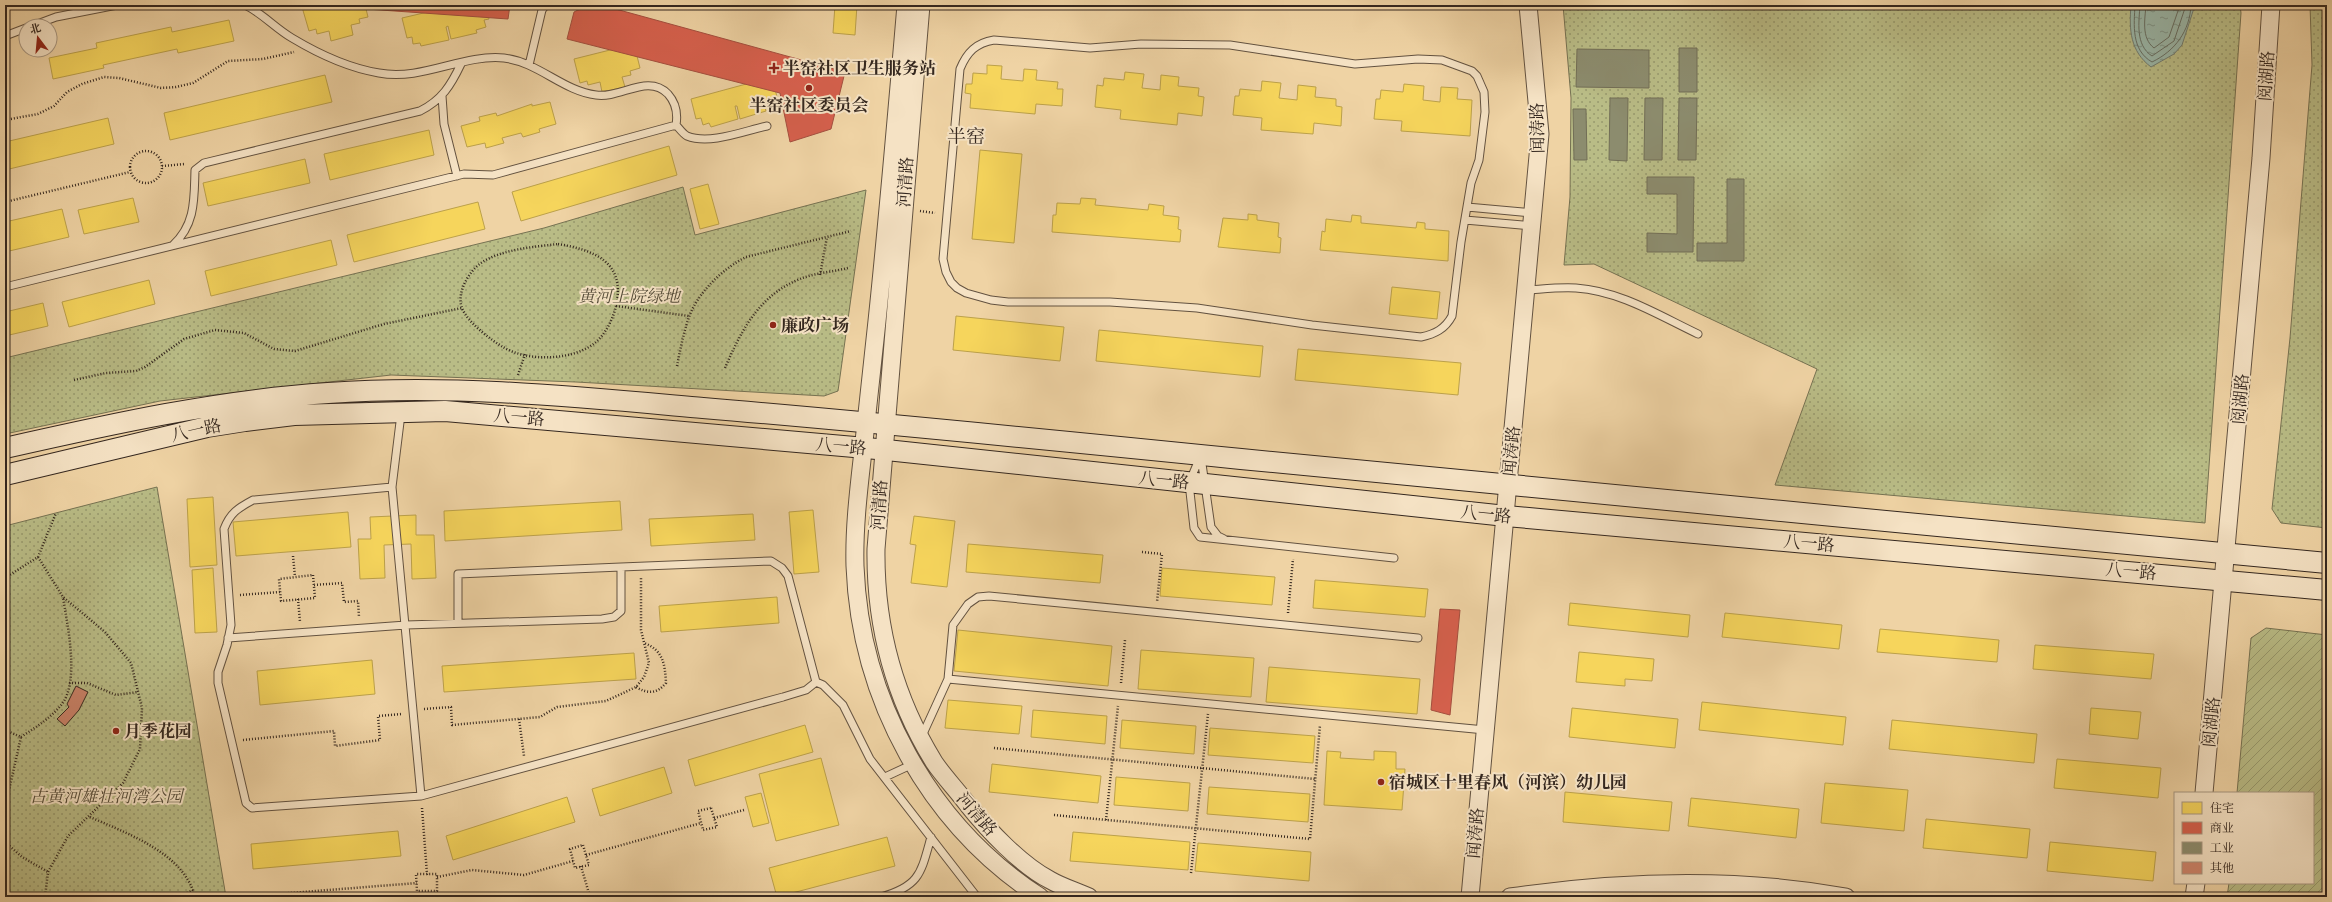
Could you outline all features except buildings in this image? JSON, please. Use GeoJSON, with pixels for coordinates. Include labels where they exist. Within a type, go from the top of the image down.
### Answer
{"type":"FeatureCollection","features":[{"type":"Feature","properties":{"kind":"main road","name":"八一路"},"geometry":{"type":"LineString","coordinates":[[5,448],[80,431],[208,407],[324,393],[385,390],[542,394],[876,422],[1507,487],[2327,563]]}},
{"type":"Feature","properties":{"kind":"main road","name":"八一路"},"geometry":{"type":"LineString","coordinates":[[5,475],[222,424],[294,415],[445,411],[863,448],[1506,516],[2327,590]]}},
{"type":"Feature","properties":{"kind":"street","name":"河清路"},"geometry":{"type":"LineString","coordinates":[[906,5],[876,422],[883,450],[876,549],[877,601],[888,658],[907,711],[935,763],[980,820],[1011,851],[1049,880],[1089,897]]}},
{"type":"Feature","properties":{"kind":"street","name":"河清路"},"geometry":{"type":"LineString","coordinates":[[921,5],[876,422],[863,448],[858,497],[855,563],[860,617],[874,674],[887,713],[900,744],[912,764],[923,781],[968,838],[1011,878],[1040,897]]}},
{"type":"Feature","properties":{"kind":"street","name":"闻涛路"},"geometry":{"type":"LineString","coordinates":[[1470,897],[1506,516],[1507,487],[1527,290],[1540,134],[1528,5]]}},
{"type":"Feature","properties":{"kind":"street","name":"阅湖路"},"geometry":{"type":"LineString","coordinates":[[2204,792],[2225,581],[2261,158],[2271,5]]}},
{"type":"Feature","properties":{"kind":"street"},"geometry":{"type":"LineString","coordinates":[[1510,897],[1593,886],[1694,883],[1751,886],[1846,897]]}},
{"type":"Feature","properties":{"kind":"street"},"geometry":{"type":"LineString","coordinates":[[2194,897],[2196,884]]}},
{"type":"Feature","properties":{"kind":"lane"},"geometry":{"type":"LineString","coordinates":[[53,18],[117,5]]}},
{"type":"Feature","properties":{"kind":"lane"},"geometry":{"type":"LineString","coordinates":[[245,5],[292,38],[338,61],[378,73],[407,75],[477,60],[504,58],[528,65],[583,94],[600,96],[647,85],[663,89],[674,100],[677,116],[676,125]]}},
{"type":"Feature","properties":{"kind":"lane"},"geometry":{"type":"LineString","coordinates":[[528,65],[543,7]]}},
{"type":"Feature","properties":{"kind":"lane"},"geometry":{"type":"LineString","coordinates":[[5,36],[18,31]]}},
{"type":"Feature","properties":{"kind":"lane"},"geometry":{"type":"LineString","coordinates":[[994,40],[1090,48],[1140,44],[1230,45],[1355,64],[1418,59],[1442,60],[1462,66],[1477,76],[1486,100],[1479,160],[1471,183],[1467,207],[1452,316],[1442,329],[1421,337],[1312,325],[1197,308],[1082,301],[1008,302],[966,293],[951,282],[946,272],[943,259],[960,69],[971,50],[982,42],[994,40]]}},
{"type":"Feature","properties":{"kind":"lane"},"geometry":{"type":"LineString","coordinates":[[171,246],[182,236],[192,217],[196,170],[204,163],[420,111],[442,96],[451,86],[460,64]]}},
{"type":"Feature","properties":{"kind":"lane"},"geometry":{"type":"LineString","coordinates":[[442,96],[444,124],[457,176]]}},
{"type":"Feature","properties":{"kind":"lane"},"geometry":{"type":"LineString","coordinates":[[676,125],[686,135],[699,138],[717,137],[767,126]]}},
{"type":"Feature","properties":{"kind":"lane"},"geometry":{"type":"LineString","coordinates":[[5,287],[464,174],[494,176],[676,125]]}},
{"type":"Feature","properties":{"kind":"lane"},"geometry":{"type":"LineString","coordinates":[[1467,207],[1533,220]]}},
{"type":"Feature","properties":{"kind":"lane"},"geometry":{"type":"LineString","coordinates":[[1465,220],[1533,220]]}},
{"type":"Feature","properties":{"kind":"lane"},"geometry":{"type":"LineString","coordinates":[[1527,290],[1575,288],[1608,293],[1620,297],[1698,334]]}},
{"type":"Feature","properties":{"kind":"lane"},"geometry":{"type":"LineString","coordinates":[[401,412],[392,487],[421,796]]}},
{"type":"Feature","properties":{"kind":"lane"},"geometry":{"type":"LineString","coordinates":[[1201,455],[1197,484],[1196,534],[1204,539],[1394,558]]}},
{"type":"Feature","properties":{"kind":"lane"},"geometry":{"type":"LineString","coordinates":[[1201,455],[1197,484],[1211,527],[1218,536],[1230,541]]}},
{"type":"Feature","properties":{"kind":"lane"},"geometry":{"type":"LineString","coordinates":[[392,487],[253,500],[229,515],[224,528],[227,596],[231,625],[218,672],[218,683],[246,803],[252,808],[421,796],[783,697],[806,690],[816,682]]}},
{"type":"Feature","properties":{"kind":"lane"},"geometry":{"type":"LineString","coordinates":[[458,623],[458,574],[771,561],[782,568],[788,576],[816,682]]}},
{"type":"Feature","properties":{"kind":"lane"},"geometry":{"type":"LineString","coordinates":[[228,638],[406,625],[614,617],[621,611],[620,567]]}},
{"type":"Feature","properties":{"kind":"lane"},"geometry":{"type":"LineString","coordinates":[[921,738],[948,679],[953,625],[968,604],[978,597],[989,596],[1418,638]]}},
{"type":"Feature","properties":{"kind":"lane"},"geometry":{"type":"LineString","coordinates":[[948,679],[1485,730]]}},
{"type":"Feature","properties":{"kind":"lane"},"geometry":{"type":"LineString","coordinates":[[816,682],[823,685],[843,705],[870,759],[977,897]]}},
{"type":"Feature","properties":{"kind":"lane"},"geometry":{"type":"LineString","coordinates":[[885,777],[912,764]]}},
{"type":"Feature","properties":{"kind":"lane"},"geometry":{"type":"LineString","coordinates":[[881,897],[900,892],[915,880],[923,867],[931,837]]}},
{"type":"Feature","properties":{"kind":"path"},"geometry":{"type":"LineString","coordinates":[[5,120],[38,114],[54,106],[67,92],[104,77],[119,78],[161,88],[176,87],[192,83],[228,61],[263,59],[281,56],[292,53],[306,45]]}},
{"type":"Feature","properties":{"kind":"path"},"geometry":{"type":"LineString","coordinates":[[148,151],[158,156],[161,172],[151,182],[141,183],[132,177],[130,172],[131,162],[138,153],[148,151]]}},
{"type":"Feature","properties":{"kind":"path"},"geometry":{"type":"LineString","coordinates":[[5,202],[130,172]]}},
{"type":"Feature","properties":{"kind":"path"},"geometry":{"type":"LineString","coordinates":[[676,366],[689,316],[699,298],[715,279],[734,263],[746,257],[851,231]]}},
{"type":"Feature","properties":{"kind":"path"},"geometry":{"type":"LineString","coordinates":[[820,274],[827,237]]}},
{"type":"Feature","properties":{"kind":"path"},"geometry":{"type":"LineString","coordinates":[[558,244],[577,247],[599,256],[615,272],[618,295],[613,319],[595,342],[570,355],[540,358],[505,349],[482,334],[462,308],[462,287],[470,274],[481,263],[527,248],[558,244]]}},
{"type":"Feature","properties":{"kind":"path"},"geometry":{"type":"LineString","coordinates":[[725,368],[741,332],[755,311],[776,293],[799,279],[848,268]]}},
{"type":"Feature","properties":{"kind":"path"},"geometry":{"type":"LineString","coordinates":[[616,306],[689,316]]}},
{"type":"Feature","properties":{"kind":"path"},"geometry":{"type":"LineString","coordinates":[[74,380],[106,373],[136,371],[145,367],[184,339],[215,330],[244,333],[274,349],[295,351],[384,324],[462,308]]}},
{"type":"Feature","properties":{"kind":"path"},"geometry":{"type":"LineString","coordinates":[[5,578],[38,558],[56,513]]}},
{"type":"Feature","properties":{"kind":"path"},"geometry":{"type":"LineString","coordinates":[[1287,625],[1296,549]]}},
{"type":"Feature","properties":{"kind":"path"},"geometry":{"type":"LineString","coordinates":[[1142,552],[1162,554],[1156,612]]}},
{"type":"Feature","properties":{"kind":"path"},"geometry":{"type":"LineString","coordinates":[[294,556],[295,577]]}},
{"type":"Feature","properties":{"kind":"path"},"geometry":{"type":"LineString","coordinates":[[38,558],[63,597],[105,632],[131,663],[142,708],[140,749],[123,783],[90,817],[68,836],[48,872],[45,897]]}},
{"type":"Feature","properties":{"kind":"path"},"geometry":{"type":"LineString","coordinates":[[231,742],[334,731],[335,746],[380,740],[378,716],[450,707],[452,724],[540,717],[558,707],[586,705],[606,701],[636,687],[644,678],[649,663],[641,630],[641,566]]}},
{"type":"Feature","properties":{"kind":"path"},"geometry":{"type":"LineString","coordinates":[[313,576],[314,585],[315,598],[281,601],[279,579],[313,576]]}},
{"type":"Feature","properties":{"kind":"path"},"geometry":{"type":"LineString","coordinates":[[314,585],[342,583],[344,602],[358,601],[360,629]]}},
{"type":"Feature","properties":{"kind":"path"},"geometry":{"type":"LineString","coordinates":[[227,596],[280,592]]}},
{"type":"Feature","properties":{"kind":"path"},"geometry":{"type":"LineString","coordinates":[[5,808],[21,737],[45,722],[63,702],[69,683],[72,660],[63,597]]}},
{"type":"Feature","properties":{"kind":"path"},"geometry":{"type":"LineString","coordinates":[[298,599],[301,633]]}},
{"type":"Feature","properties":{"kind":"path"},"geometry":{"type":"LineString","coordinates":[[1106,820],[1125,640]]}},
{"type":"Feature","properties":{"kind":"path"},"geometry":{"type":"LineString","coordinates":[[636,687],[653,693],[660,690],[666,683],[662,660],[655,647],[644,643]]}},
{"type":"Feature","properties":{"kind":"path"},"geometry":{"type":"LineString","coordinates":[[69,683],[87,683],[116,695],[138,692]]}},
{"type":"Feature","properties":{"kind":"path"},"geometry":{"type":"LineString","coordinates":[[1191,873],[1209,704]]}},
{"type":"Feature","properties":{"kind":"path"},"geometry":{"type":"LineString","coordinates":[[1054,815],[1310,839],[1321,714]]}},
{"type":"Feature","properties":{"kind":"path"},"geometry":{"type":"LineString","coordinates":[[519,719],[525,767]]}},
{"type":"Feature","properties":{"kind":"path"},"geometry":{"type":"LineString","coordinates":[[5,730],[21,737]]}},
{"type":"Feature","properties":{"kind":"path"},"geometry":{"type":"LineString","coordinates":[[994,748],[1316,779]]}},
{"type":"Feature","properties":{"kind":"path"},"geometry":{"type":"LineString","coordinates":[[1422,779],[1480,783]]}},
{"type":"Feature","properties":{"kind":"path"},"geometry":{"type":"LineString","coordinates":[[421,796],[427,874]]}},
{"type":"Feature","properties":{"kind":"path"},"geometry":{"type":"LineString","coordinates":[[711,808],[714,818],[716,827],[703,830],[698,811],[711,808]]}},
{"type":"Feature","properties":{"kind":"path"},"geometry":{"type":"LineString","coordinates":[[714,818],[744,810]]}},
{"type":"Feature","properties":{"kind":"path"},"geometry":{"type":"LineString","coordinates":[[90,817],[131,836],[160,853],[180,868],[192,883],[195,897]]}},
{"type":"Feature","properties":{"kind":"path"},"geometry":{"type":"LineString","coordinates":[[586,855],[701,823]]}},
{"type":"Feature","properties":{"kind":"path"},"geometry":{"type":"LineString","coordinates":[[5,842],[22,857],[48,872]]}},
{"type":"Feature","properties":{"kind":"path"},"geometry":{"type":"LineString","coordinates":[[583,845],[586,855],[588,864],[575,868],[570,849],[583,845]]}},
{"type":"Feature","properties":{"kind":"path"},"geometry":{"type":"LineString","coordinates":[[437,877],[472,870],[524,875],[573,861]]}},
{"type":"Feature","properties":{"kind":"path"},"geometry":{"type":"LineString","coordinates":[[581,866],[590,897]]}},
{"type":"Feature","properties":{"kind":"path"},"geometry":{"type":"LineString","coordinates":[[416,874],[437,874],[437,877],[437,890],[417,891],[416,874]]}},
{"type":"Feature","properties":{"kind":"path"},"geometry":{"type":"LineString","coordinates":[[252,896],[417,883]]}},
{"type":"Feature","properties":{"kind":"path"},"geometry":{"type":"LineString","coordinates":[[179,897],[194,890]]}},
{"type":"Feature","properties":{"kind":"green space"},"geometry":{"type":"Polygon","coordinates":[[[1563,5],[2240,5],[2241,13],[2205,523],[1775,485],[1817,369],[1594,264],[1564,265],[1570,197],[1571,98],[1563,5]]]}},
{"type":"Feature","properties":{"kind":"green space"},"geometry":{"type":"Polygon","coordinates":[[[2310,5],[2327,5],[2327,528],[2281,523],[2272,509],[2290,338],[2312,65],[2310,5]]]}},
{"type":"Feature","properties":{"kind":"green space","name":"黄河上院绿地"},"geometry":{"type":"Polygon","coordinates":[[[683,187],[695,235],[866,190],[838,391],[824,396],[576,382],[391,375],[160,401],[5,434],[5,358],[544,228],[683,187]]]}},
{"type":"Feature","properties":{"kind":"green space","name":"古黄河雄壮河湾公园"},"geometry":{"type":"Polygon","coordinates":[[[157,487],[226,897],[5,897],[5,526],[157,487]]]}},
{"type":"Feature","properties":{"kind":"green space"},"geometry":{"type":"Polygon","coordinates":[[[2266,628],[2327,635],[2327,897],[2227,897],[2229,884],[2314,884],[2314,792],[2237,792],[2251,638],[2266,628]]]}},
{"type":"Feature","properties":{"kind":"water"},"geometry":{"type":"Polygon","coordinates":[[[2131,5],[2195,5],[2182,45],[2174,54],[2151,67],[2144,61],[2132,39],[2130,23],[2131,5]]]}},
{"type":"Feature","properties":{"kind":"place","name":"半窑社区卫生服务站"},"geometry":{"type":"Point","coordinates":[774,68]}},
{"type":"Feature","properties":{"kind":"place","name":"半窑社区委员会"},"geometry":{"type":"Point","coordinates":[809,88]}},
{"type":"Feature","properties":{"kind":"place","name":"廉政广场"},"geometry":{"type":"Point","coordinates":[773,325]}},
{"type":"Feature","properties":{"kind":"place","name":"月季花园"},"geometry":{"type":"Point","coordinates":[116,731]}},
{"type":"Feature","properties":{"kind":"place","name":"宿城区十里春风（河滨）幼儿园"},"geometry":{"type":"Point","coordinates":[1381,782]}},
{"type":"Feature","properties":{"kind":"district","name":"半窑"},"geometry":{"type":"Point","coordinates":[966,136]}}]}
